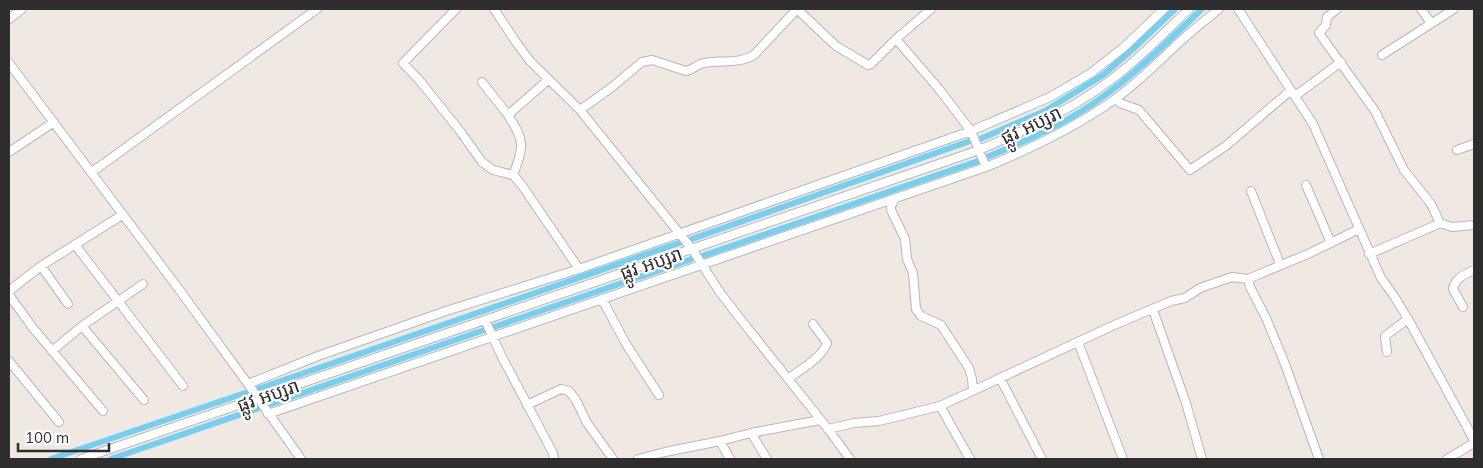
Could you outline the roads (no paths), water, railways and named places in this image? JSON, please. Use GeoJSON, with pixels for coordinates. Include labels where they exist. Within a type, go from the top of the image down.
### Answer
{"type":"FeatureCollection","features":[{"type":"Feature","properties":{"kind":"street"},"geometry":{"type":"LineString","coordinates":[[9,19],[22,9]]}},
{"type":"Feature","properties":{"kind":"street"},"geometry":{"type":"LineString","coordinates":[[92,172],[317,9]]}},
{"type":"Feature","properties":{"kind":"street"},"geometry":{"type":"LineString","coordinates":[[456,9],[403,63],[454,124],[482,162],[493,170],[513,175],[521,184],[579,269]]}},
{"type":"Feature","properties":{"kind":"street"},"geometry":{"type":"LineString","coordinates":[[580,110],[642,62],[652,60],[686,71],[703,63],[739,60],[750,57],[797,9],[836,46],[868,65],[931,9]]}},
{"type":"Feature","properties":{"kind":"street"},"geometry":{"type":"LineString","coordinates":[[248,384],[446,310],[579,269],[971,131],[1050,97],[1091,73],[1123,48],[1164,9]]}},
{"type":"Feature","properties":{"kind":"street","name":"ផ្លូវ អប្សរា"},"geometry":{"type":"LineString","coordinates":[[81,459],[979,150],[1061,113],[1102,87],[1134,61],[1189,9]]}},
{"type":"Feature","properties":{"kind":"street"},"geometry":{"type":"LineString","coordinates":[[268,414],[986,167],[1030,149],[1069,128],[1116,98],[1219,9]]}},
{"type":"Feature","properties":{"kind":"street"},"geometry":{"type":"LineString","coordinates":[[1238,9],[1313,124],[1381,278],[1408,319],[1474,442],[1447,459]]}},
{"type":"Feature","properties":{"kind":"street"},"geometry":{"type":"LineString","coordinates":[[1337,9],[1327,17],[1326,25],[1319,33],[1375,111],[1404,170],[1432,204],[1440,223]]}},
{"type":"Feature","properties":{"kind":"street"},"geometry":{"type":"LineString","coordinates":[[1421,9],[1431,23]]}},
{"type":"Feature","properties":{"kind":"street"},"geometry":{"type":"LineString","coordinates":[[1382,55],[1454,9]]}},
{"type":"Feature","properties":{"kind":"street"},"geometry":{"type":"LineString","coordinates":[[499,10],[516,42],[548,80],[580,110],[692,249],[738,316],[850,459]]}},
{"type":"Feature","properties":{"kind":"street"},"geometry":{"type":"LineString","coordinates":[[896,39],[939,89],[971,131],[986,167]]}},
{"type":"Feature","properties":{"kind":"street"},"geometry":{"type":"LineString","coordinates":[[1116,98],[1120,103],[1139,110],[1190,170],[1227,145],[1293,93],[1341,62]]}},
{"type":"Feature","properties":{"kind":"street"},"geometry":{"type":"LineString","coordinates":[[10,67],[92,172],[301,459]]}},
{"type":"Feature","properties":{"kind":"street"},"geometry":{"type":"LineString","coordinates":[[508,114],[548,80]]}},
{"type":"Feature","properties":{"kind":"street"},"geometry":{"type":"LineString","coordinates":[[482,82],[508,114],[518,131],[522,144],[513,175]]}},
{"type":"Feature","properties":{"kind":"street"},"geometry":{"type":"LineString","coordinates":[[9,152],[54,122]]}},
{"type":"Feature","properties":{"kind":"street"},"geometry":{"type":"LineString","coordinates":[[1457,150],[1474,144]]}},
{"type":"Feature","properties":{"kind":"street"},"geometry":{"type":"LineString","coordinates":[[1306,185],[1331,242]]}},
{"type":"Feature","properties":{"kind":"street"},"geometry":{"type":"LineString","coordinates":[[1251,191],[1280,264]]}},
{"type":"Feature","properties":{"kind":"street"},"geometry":{"type":"LineString","coordinates":[[896,198],[890,210],[905,239],[907,259],[913,273],[916,309],[921,316],[941,326],[969,368],[972,390]]}},
{"type":"Feature","properties":{"kind":"street"},"geometry":{"type":"LineString","coordinates":[[9,291],[41,266],[76,246],[122,215]]}},
{"type":"Feature","properties":{"kind":"street"},"geometry":{"type":"LineString","coordinates":[[1369,254],[1440,223],[1452,227],[1474,226]]}},
{"type":"Feature","properties":{"kind":"street"},"geometry":{"type":"LineString","coordinates":[[828,429],[854,423],[892,418],[940,406],[1171,301],[1185,298],[1200,288],[1224,279],[1238,277],[1248,279],[1359,229]]}},
{"type":"Feature","properties":{"kind":"street"},"geometry":{"type":"LineString","coordinates":[[76,246],[183,386]]}},
{"type":"Feature","properties":{"kind":"street"},"geometry":{"type":"LineString","coordinates":[[41,266],[68,304]]}},
{"type":"Feature","properties":{"kind":"street"},"geometry":{"type":"LineString","coordinates":[[1463,307],[1453,289],[1454,285],[1460,277],[1474,270]]}},
{"type":"Feature","properties":{"kind":"street"},"geometry":{"type":"LineString","coordinates":[[1248,279],[1285,364],[1319,459]]}},
{"type":"Feature","properties":{"kind":"street"},"geometry":{"type":"LineString","coordinates":[[52,351],[82,326],[143,284]]}},
{"type":"Feature","properties":{"kind":"street"},"geometry":{"type":"LineString","coordinates":[[9,295],[52,351],[103,411]]}},
{"type":"Feature","properties":{"kind":"street"},"geometry":{"type":"LineString","coordinates":[[602,300],[621,336],[659,395]]}},
{"type":"Feature","properties":{"kind":"street"},"geometry":{"type":"LineString","coordinates":[[1153,310],[1186,403],[1202,459]]}},
{"type":"Feature","properties":{"kind":"street"},"geometry":{"type":"LineString","coordinates":[[1387,352],[1384,336],[1408,319]]}},
{"type":"Feature","properties":{"kind":"street"},"geometry":{"type":"LineString","coordinates":[[485,320],[553,456],[560,459]]}},
{"type":"Feature","properties":{"kind":"street"},"geometry":{"type":"LineString","coordinates":[[788,379],[821,354],[825,348],[826,343],[813,324]]}},
{"type":"Feature","properties":{"kind":"street"},"geometry":{"type":"LineString","coordinates":[[82,326],[144,400]]}},
{"type":"Feature","properties":{"kind":"street"},"geometry":{"type":"LineString","coordinates":[[1078,342],[1123,459]]}},
{"type":"Feature","properties":{"kind":"street"},"geometry":{"type":"LineString","coordinates":[[9,361],[59,422]]}},
{"type":"Feature","properties":{"kind":"street"},"geometry":{"type":"LineString","coordinates":[[1000,378],[1042,459]]}},
{"type":"Feature","properties":{"kind":"street"},"geometry":{"type":"LineString","coordinates":[[527,405],[561,389],[569,391],[576,400],[587,423],[613,459]]}},
{"type":"Feature","properties":{"kind":"street"},"geometry":{"type":"LineString","coordinates":[[940,406],[970,459]]}},
{"type":"Feature","properties":{"kind":"street"},"geometry":{"type":"LineString","coordinates":[[638,459],[720,442],[751,433],[820,420]]}},
{"type":"Feature","properties":{"kind":"street"},"geometry":{"type":"LineString","coordinates":[[751,433],[767,459]]}},
{"type":"Feature","properties":{"kind":"street"},"geometry":{"type":"LineString","coordinates":[[720,442],[730,459]]}},
{"type":"Feature","properties":{"kind":"waterway"},"geometry":{"type":"LineString","coordinates":[[980,139],[1045,111],[1103,75],[1175,9]]}},
{"type":"Feature","properties":{"kind":"waterway"},"geometry":{"type":"LineString","coordinates":[[987,157],[1069,119],[1113,90],[1144,64],[1202,9]]}},
{"type":"Feature","properties":{"kind":"waterway"},"geometry":{"type":"LineString","coordinates":[[692,239],[970,141]]}},
{"type":"Feature","properties":{"kind":"waterway"},"geometry":{"type":"LineString","coordinates":[[702,256],[978,161]]}},
{"type":"Feature","properties":{"kind":"waterway"},"geometry":{"type":"LineString","coordinates":[[258,389],[682,242]]}},
{"type":"Feature","properties":{"kind":"waterway"},"geometry":{"type":"LineString","coordinates":[[494,327],[692,259]]}},
{"type":"Feature","properties":{"kind":"waterway"},"geometry":{"type":"LineString","coordinates":[[268,405],[484,330]]}},
{"type":"Feature","properties":{"kind":"waterway"},"geometry":{"type":"LineString","coordinates":[[51,459],[248,392]]}},
{"type":"Feature","properties":{"kind":"waterway"},"geometry":{"type":"LineString","coordinates":[[111,459],[259,408]]}}]}
